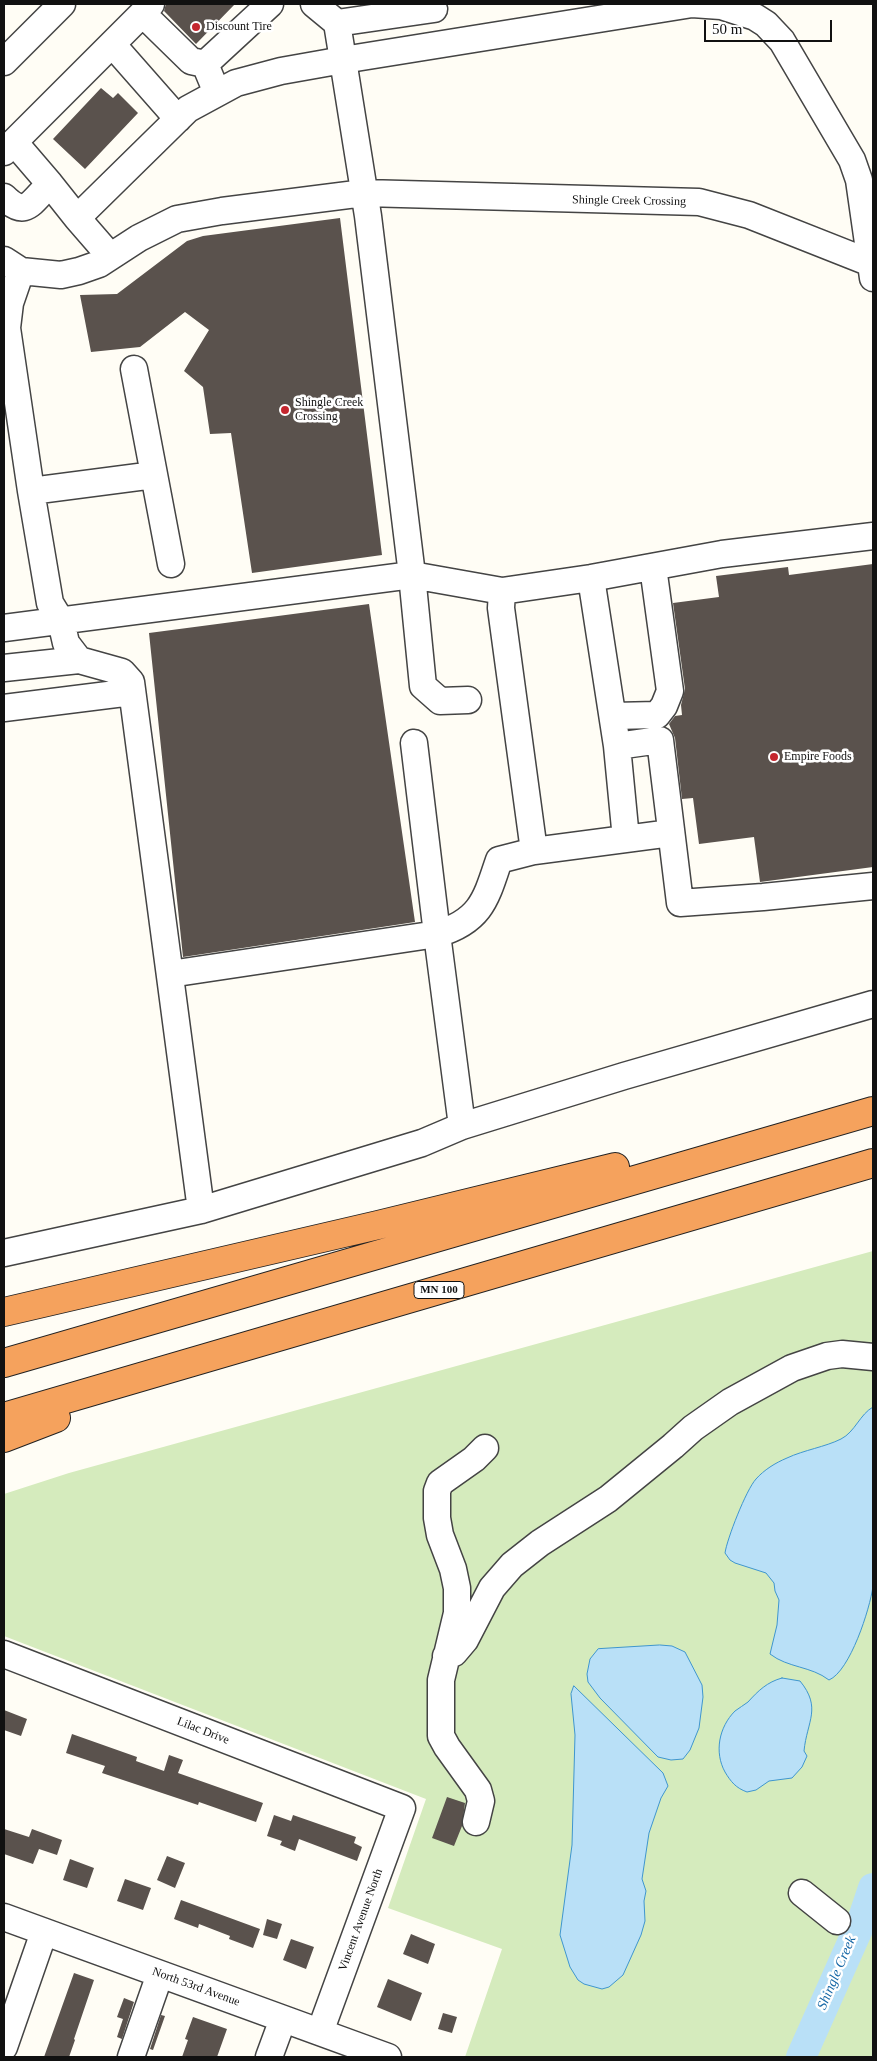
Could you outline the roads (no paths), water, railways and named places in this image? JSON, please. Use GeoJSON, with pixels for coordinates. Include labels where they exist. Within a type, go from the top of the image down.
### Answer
{"type":"FeatureCollection","features":[{"type":"Feature","properties":{"kind":"highway"},"geometry":{"type":"LineString","coordinates":[[4,1312],[378,1225],[635,1162],[873,1110]]}},
{"type":"Feature","properties":{"kind":"highway"},"geometry":{"type":"LineString","coordinates":[[4,1363],[873,1110]]}},
{"type":"Feature","properties":{"kind":"highway","name":"MN 100"},"geometry":{"type":"LineString","coordinates":[[4,1417],[873,1163]]}},
{"type":"Feature","properties":{"kind":"highway"},"geometry":{"type":"LineString","coordinates":[[4,1438],[221,1354]]}},
{"type":"Feature","properties":{"kind":"street"},"geometry":{"type":"LineString","coordinates":[[6,56],[62,4]]}},
{"type":"Feature","properties":{"kind":"street"},"geometry":{"type":"LineString","coordinates":[[205,64],[270,4]]}},
{"type":"Feature","properties":{"kind":"street"},"geometry":{"type":"LineString","coordinates":[[314,4],[337,23],[343,60],[364,193],[412,575],[423,686],[440,701],[468,700]]}},
{"type":"Feature","properties":{"kind":"street"},"geometry":{"type":"LineString","coordinates":[[77,218],[188,109],[236,83],[282,71],[343,60],[692,4],[721,6],[755,17],[770,14],[782,41],[852,160],[859,180],[872,269]]}},
{"type":"Feature","properties":{"kind":"street"},"geometry":{"type":"LineString","coordinates":[[337,23],[434,6],[440,44]]}},
{"type":"Feature","properties":{"kind":"street"},"geometry":{"type":"LineString","coordinates":[[110,256],[50,184],[9,147],[147,8],[191,61],[205,64]]}},
{"type":"Feature","properties":{"kind":"street"},"geometry":{"type":"LineString","coordinates":[[112,44],[178,119]]}},
{"type":"Feature","properties":{"kind":"street"},"geometry":{"type":"LineString","coordinates":[[205,64],[217,93]]}},
{"type":"Feature","properties":{"kind":"street"},"geometry":{"type":"LineString","coordinates":[[4,197],[14,207],[20,209],[27,206],[50,184]]}},
{"type":"Feature","properties":{"kind":"street","name":"Shingle Creek Crossing"},"geometry":{"type":"LineString","coordinates":[[12,265],[61,275],[99,264],[146,234],[177,219],[364,193],[699,202],[749,215],[872,269]]}},
{"type":"Feature","properties":{"kind":"street"},"geometry":{"type":"LineString","coordinates":[[12,265],[7,328],[11,400],[31,491],[50,603],[60,622],[66,643],[79,660]]}},
{"type":"Feature","properties":{"kind":"street"},"geometry":{"type":"LineString","coordinates":[[134,370],[171,564]]}},
{"type":"Feature","properties":{"kind":"street"},"geometry":{"type":"LineString","coordinates":[[31,491],[154,475]]}},
{"type":"Feature","properties":{"kind":"street"},"geometry":{"type":"LineString","coordinates":[[4,628],[412,575],[502,591],[591,578],[722,554],[873,536]]}},
{"type":"Feature","properties":{"kind":"street"},"geometry":{"type":"LineString","coordinates":[[612,716],[657,715],[664,706],[670,692],[653,567]]}},
{"type":"Feature","properties":{"kind":"street"},"geometry":{"type":"LineString","coordinates":[[591,578],[612,716],[626,839]]}},
{"type":"Feature","properties":{"kind":"street"},"geometry":{"type":"LineString","coordinates":[[502,591],[502,608],[534,851]]}},
{"type":"Feature","properties":{"kind":"street"},"geometry":{"type":"LineString","coordinates":[[4,668],[79,660],[122,672],[130,682],[201,1210]]}},
{"type":"Feature","properties":{"kind":"street"},"geometry":{"type":"LineString","coordinates":[[4,708],[132,692]]}},
{"type":"Feature","properties":{"kind":"street"},"geometry":{"type":"LineString","coordinates":[[616,746],[660,740],[680,902],[762,898],[873,886]]}},
{"type":"Feature","properties":{"kind":"street"},"geometry":{"type":"LineString","coordinates":[[414,743],[462,1126]]}},
{"type":"Feature","properties":{"kind":"street"},"geometry":{"type":"LineString","coordinates":[[170,974],[437,934],[456,929],[474,915],[484,901],[499,860],[534,851],[671,833]]}},
{"type":"Feature","properties":{"kind":"street"},"geometry":{"type":"LineString","coordinates":[[4,1253],[201,1210],[422,1143],[462,1126],[624,1076],[873,1004]]}},
{"type":"Feature","properties":{"kind":"street"},"geometry":{"type":"LineString","coordinates":[[446,1656],[454,1652],[465,1640],[492,1588],[512,1565],[540,1543],[608,1499],[693,1428],[730,1402],[792,1368],[827,1356],[842,1354],[873,1357]]}},
{"type":"Feature","properties":{"kind":"street"},"geometry":{"type":"LineString","coordinates":[[476,1822],[481,1801],[478,1790],[446,1747],[441,1736],[441,1680],[457,1613],[457,1588],[453,1568],[440,1535],[437,1518],[437,1491],[440,1483],[486,1448]]}},
{"type":"Feature","properties":{"kind":"street","name":"Lilac Drive"},"geometry":{"type":"LineString","coordinates":[[4,1654],[402,1808]]}},
{"type":"Feature","properties":{"kind":"street","name":"Vincent Avenue North"},"geometry":{"type":"LineString","coordinates":[[320,2032],[402,1808]]}},
{"type":"Feature","properties":{"kind":"street"},"geometry":{"type":"LineString","coordinates":[[802,1893],[837,1921]]}},
{"type":"Feature","properties":{"kind":"street","name":"North 53rd Avenue"},"geometry":{"type":"LineString","coordinates":[[4,1917],[388,2057]]}},
{"type":"Feature","properties":{"kind":"street"},"geometry":{"type":"LineString","coordinates":[[4,2046],[44,1932]]}},
{"type":"Feature","properties":{"kind":"street"},"geometry":{"type":"LineString","coordinates":[[131,2057],[160,1974]]}},
{"type":"Feature","properties":{"kind":"street"},"geometry":{"type":"LineString","coordinates":[[269,2057],[283,2019]]}},
{"type":"Feature","properties":{"kind":"water"},"geometry":{"type":"Polygon","coordinates":[[[873,1407],[873,1586],[868,1609],[858,1638],[844,1665],[829,1680],[815,1672],[777,1659],[770,1654],[777,1625],[779,1600],[774,1583],[766,1573],[735,1563],[725,1553],[742,1504],[759,1476],[783,1460],[846,1436],[864,1414],[873,1407]]]}},
{"type":"Feature","properties":{"kind":"water"},"geometry":{"type":"Polygon","coordinates":[[[672,1646],[685,1652],[702,1685],[703,1697],[699,1728],[690,1750],[683,1759],[671,1760],[658,1757],[600,1698],[588,1682],[587,1674],[590,1659],[598,1649],[672,1646]]]}},
{"type":"Feature","properties":{"kind":"water"},"geometry":{"type":"Polygon","coordinates":[[[782,1678],[800,1681],[810,1699],[812,1707],[804,1751],[807,1756],[802,1767],[792,1778],[769,1781],[756,1790],[747,1792],[737,1787],[725,1772],[719,1748],[722,1732],[725,1724],[735,1711],[748,1702],[767,1684],[782,1678]]]}},
{"type":"Feature","properties":{"kind":"water"},"geometry":{"type":"Polygon","coordinates":[[[574,1686],[663,1773],[668,1786],[661,1798],[649,1833],[642,1879],[646,1891],[644,1901],[645,1921],[641,1935],[623,1975],[609,1987],[602,1989],[584,1984],[578,1980],[570,1967],[560,1935],[572,1845],[575,1735],[571,1694],[574,1686]]]}},
{"type":"Feature","properties":{"kind":"waterway","name":"Shingle Creek"},"geometry":{"type":"LineString","coordinates":[[801,2057],[863,1918],[873,1888]]}},
{"type":"Feature","properties":{"kind":"place","name":"Discount Tire"},"geometry":{"type":"Point","coordinates":[196,27]}},
{"type":"Feature","properties":{"kind":"place","name":"Shingle Creek Crossing"},"geometry":{"type":"Point","coordinates":[285,410]}},
{"type":"Feature","properties":{"kind":"place","name":"Empire Foods"},"geometry":{"type":"Point","coordinates":[774,757]}}]}
